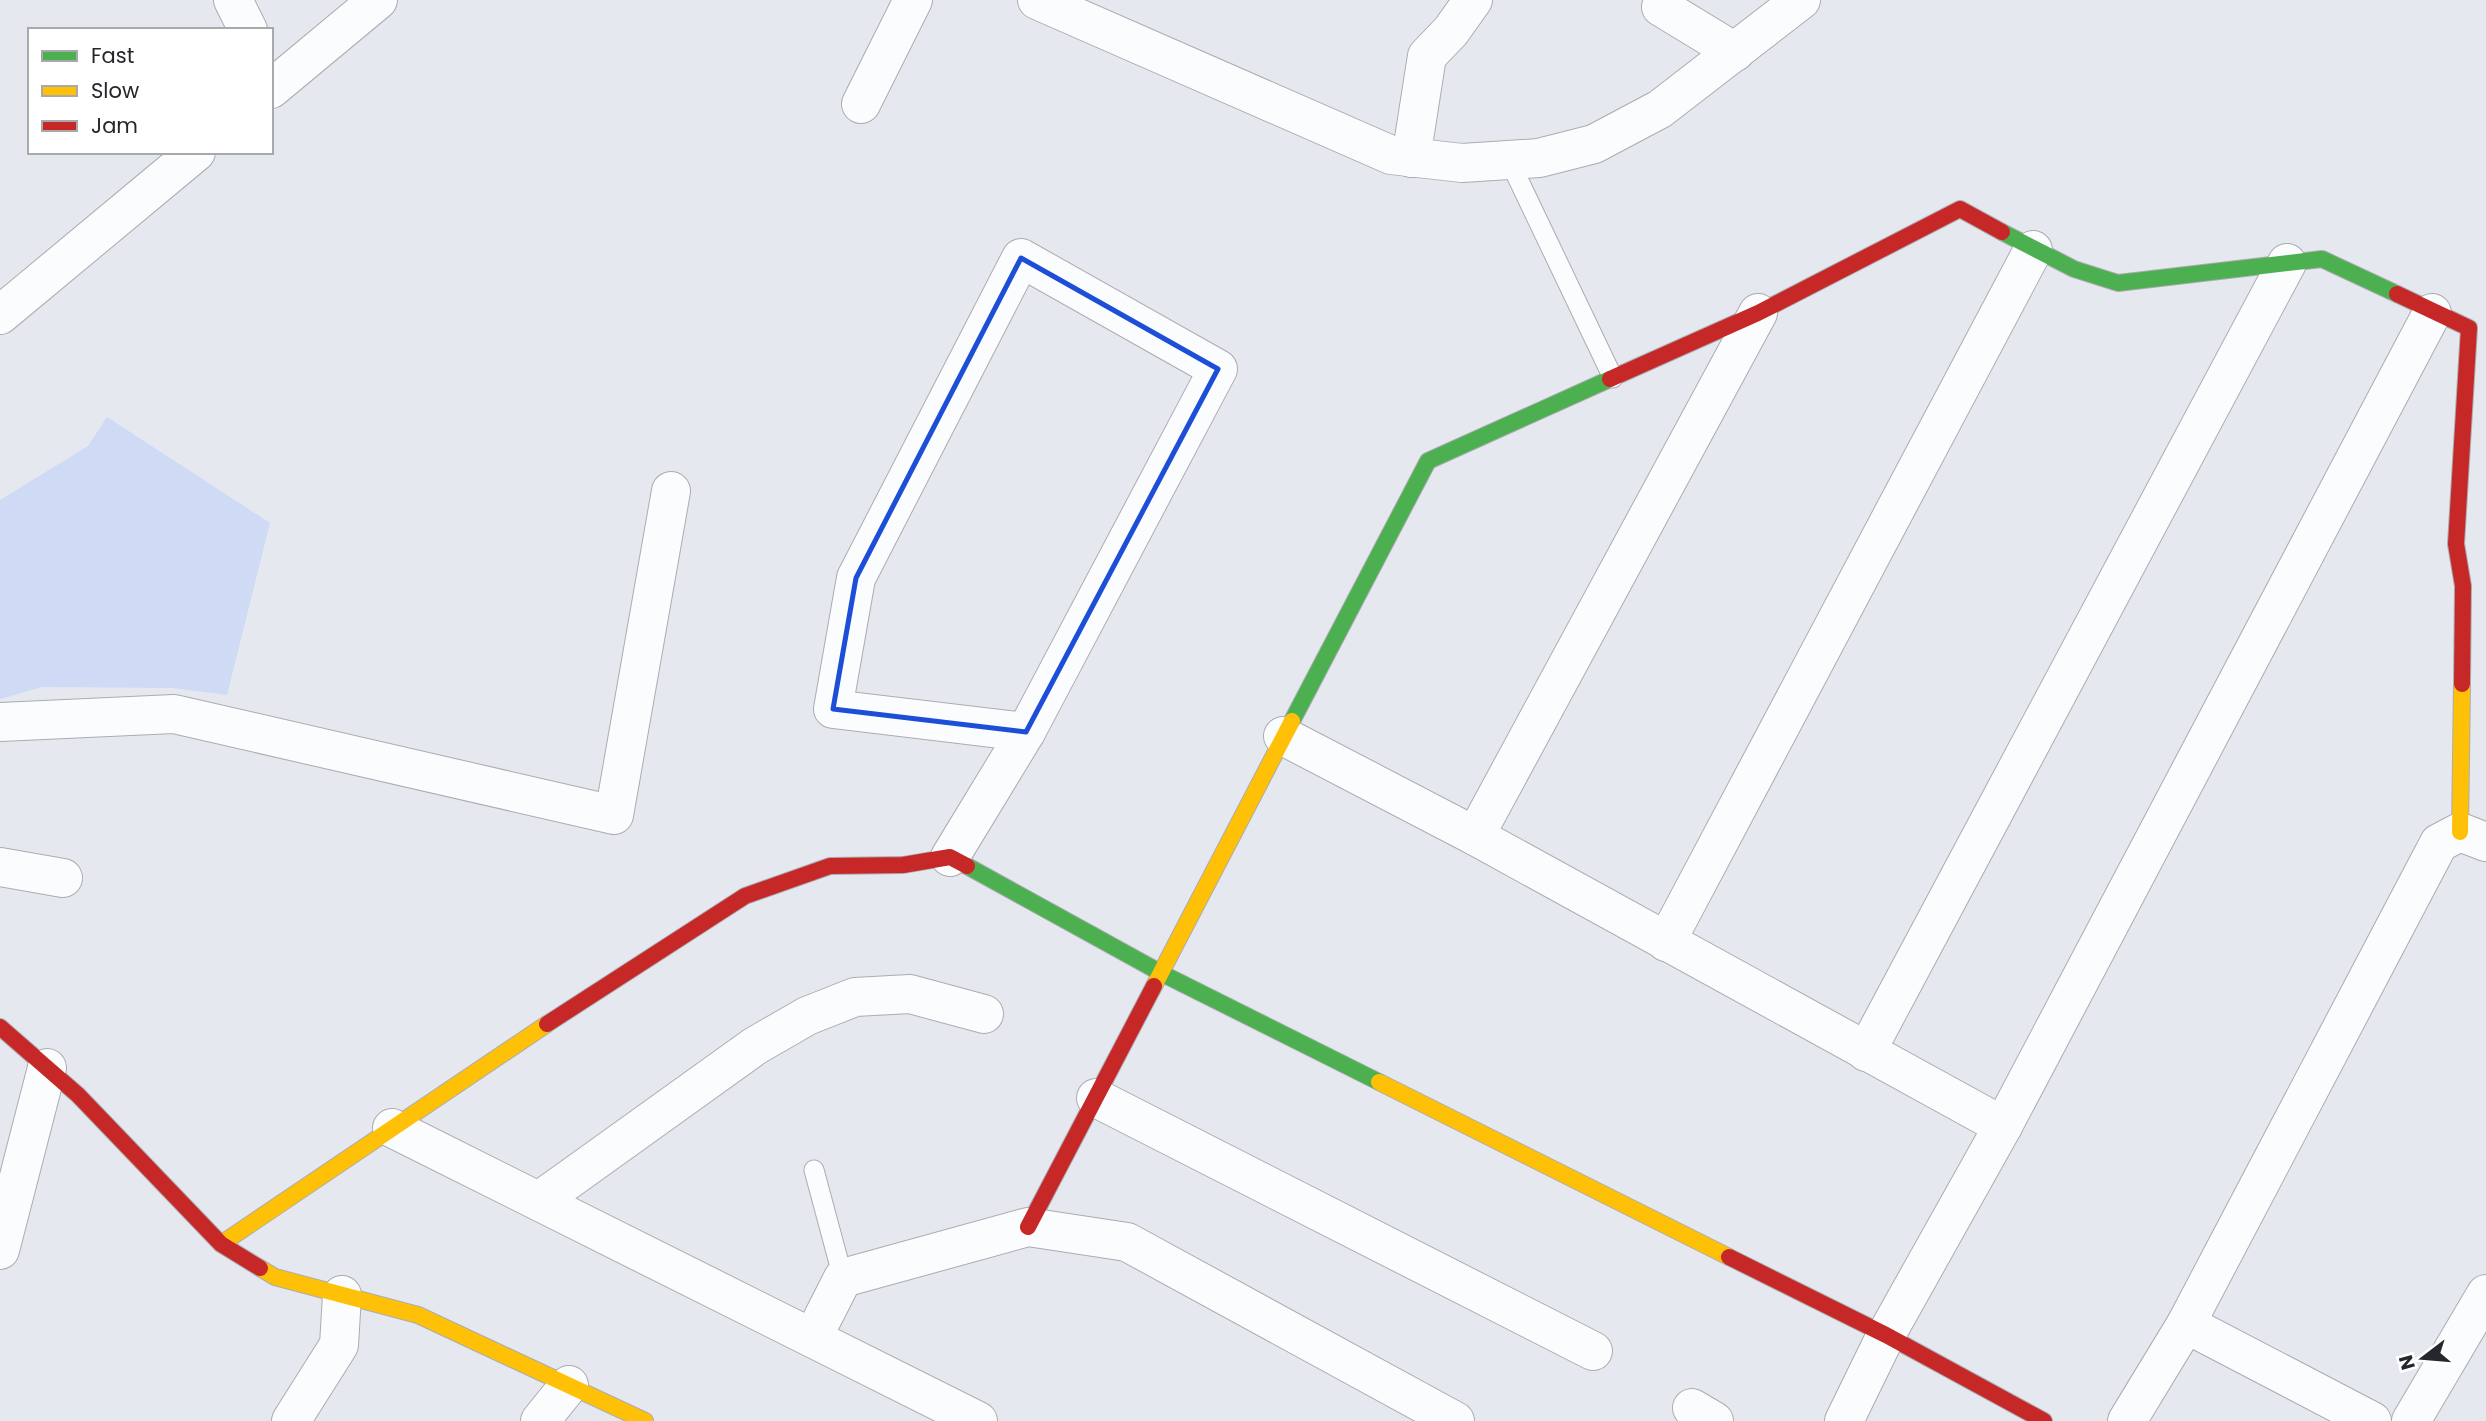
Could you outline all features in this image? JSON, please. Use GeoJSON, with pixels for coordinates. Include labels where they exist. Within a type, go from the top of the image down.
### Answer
{"type":"FeatureCollection","features":[{"type":"Feature","properties":{"kind":"street"},"geometry":{"type":"LineString","coordinates":[[233,0],[247,28]]}},
{"type":"Feature","properties":{"kind":"street"},"geometry":{"type":"LineString","coordinates":[[273,84],[378,0]]}},
{"type":"Feature","properties":{"kind":"street"},"geometry":{"type":"LineString","coordinates":[[861,104],[913,0]]}},
{"type":"Feature","properties":{"kind":"street"},"geometry":{"type":"LineString","coordinates":[[1412,158],[1427,57],[1451,31],[1473,0]]}},
{"type":"Feature","properties":{"kind":"street"},"geometry":{"type":"LineString","coordinates":[[1053,3],[1391,155],[1462,163],[1539,158],[1594,144],[1660,109],[1801,0]]}},
{"type":"Feature","properties":{"kind":"street"},"geometry":{"type":"LineString","coordinates":[[1661,7],[1735,52]]}},
{"type":"Feature","properties":{"kind":"street"},"geometry":{"type":"LineString","coordinates":[[1,312],[194,154]]}},
{"type":"Feature","properties":{"kind":"street"},"geometry":{"type":"LineString","coordinates":[[1028,1227],[1163,974],[1283,736],[1428,461],[1758,313],[1960,209],[2033,250],[2074,269],[2118,283],[2322,258],[2432,313],[2469,328],[2456,544],[2463,586],[2473,837],[2439,843],[2186,1324],[2127,1421]]}},
{"type":"Feature","properties":{"kind":"street"},"geometry":{"type":"LineString","coordinates":[[1666,942],[2033,250]]}},
{"type":"Feature","properties":{"kind":"street"},"geometry":{"type":"LineString","coordinates":[[950,857],[1026,732],[1218,369],[1021,258],[856,578],[833,709],[1026,732]]}},
{"type":"Feature","properties":{"kind":"street"},"geometry":{"type":"LineString","coordinates":[[1866,1052],[2287,263]]}},
{"type":"Feature","properties":{"kind":"street"},"geometry":{"type":"LineString","coordinates":[[1475,836],[1758,313]]}},
{"type":"Feature","properties":{"kind":"street"},"geometry":{"type":"LineString","coordinates":[[1844,1421],[1886,1335],[2003,1126],[2432,313]]}},
{"type":"Feature","properties":{"kind":"street"},"geometry":{"type":"LineString","coordinates":[[0,722],[174,714],[614,815],[671,491]]}},
{"type":"Feature","properties":{"kind":"street"},"geometry":{"type":"LineString","coordinates":[[1283,736],[1475,836],[2003,1126]]}},
{"type":"Feature","properties":{"kind":"street"},"geometry":{"type":"LineString","coordinates":[[221,1244],[655,952],[745,896],[830,866],[903,865],[950,857],[1163,974],[1886,1335],[2044,1421]]}},
{"type":"Feature","properties":{"kind":"street"},"geometry":{"type":"LineString","coordinates":[[0,867],[63,878]]}},
{"type":"Feature","properties":{"kind":"street"},"geometry":{"type":"LineString","coordinates":[[539,1201],[755,1046],[807,1016],[855,997],[910,994],[984,1014]]}},
{"type":"Feature","properties":{"kind":"street"},"geometry":{"type":"LineString","coordinates":[[0,1027],[78,1095],[221,1244],[275,1277],[418,1315],[645,1421]]}},
{"type":"Feature","properties":{"kind":"street"},"geometry":{"type":"LineString","coordinates":[[0,1250],[47,1068]]}},
{"type":"Feature","properties":{"kind":"street"},"geometry":{"type":"LineString","coordinates":[[1096,1098],[1594,1351]]}},
{"type":"Feature","properties":{"kind":"street"},"geometry":{"type":"LineString","coordinates":[[392,1128],[978,1421]]}},
{"type":"Feature","properties":{"kind":"street"},"geometry":{"type":"LineString","coordinates":[[813,1337],[843,1278],[1028,1227],[1127,1242],[1455,1421]]}},
{"type":"Feature","properties":{"kind":"street"},"geometry":{"type":"LineString","coordinates":[[2411,1421],[2486,1294]]}},
{"type":"Feature","properties":{"kind":"street"},"geometry":{"type":"LineString","coordinates":[[290,1421],[339,1345],[342,1295]]}},
{"type":"Feature","properties":{"kind":"street"},"geometry":{"type":"LineString","coordinates":[[2186,1324],[2372,1421]]}},
{"type":"Feature","properties":{"kind":"street"},"geometry":{"type":"LineString","coordinates":[[540,1421],[569,1385]]}},
{"type":"Feature","properties":{"kind":"lane"},"geometry":{"type":"LineString","coordinates":[[1509,160],[1613,378]]}},
{"type":"Feature","properties":{"kind":"lane"},"geometry":{"type":"LineString","coordinates":[[814,1170],[843,1278]]}},
{"type":"Feature","properties":{"kind":"highlighted area"},"geometry":{"type":"Polygon","coordinates":[[[1021,258],[1218,369],[1026,732],[833,709],[856,578],[1021,258]]]}},
{"type":"Feature","properties":{"kind":"shaded area"},"geometry":{"type":"Polygon","coordinates":[[[107,417],[270,523],[227,695],[173,688],[42,687],[0,699],[0,500],[88,446],[107,417]]]}},
{"type":"Feature","properties":{"kind":"traffic: fast"},"geometry":{"type":"LineString","coordinates":[[2002,232],[2074,269],[2118,283],[2322,259],[2397,294]]}},
{"type":"Feature","properties":{"kind":"traffic: fast"},"geometry":{"type":"LineString","coordinates":[[1292,721],[1428,461],[1610,379]]}},
{"type":"Feature","properties":{"kind":"traffic: fast"},"geometry":{"type":"LineString","coordinates":[[967,866],[1163,974],[1379,1082]]}},
{"type":"Feature","properties":{"kind":"traffic: slow"},"geometry":{"type":"LineString","coordinates":[[2460,832],[2462,684]]}},
{"type":"Feature","properties":{"kind":"traffic: slow"},"geometry":{"type":"LineString","coordinates":[[1154,986],[1292,721]]}},
{"type":"Feature","properties":{"kind":"traffic: slow"},"geometry":{"type":"LineString","coordinates":[[221,1244],[547,1024]]}},
{"type":"Feature","properties":{"kind":"traffic: slow"},"geometry":{"type":"LineString","coordinates":[[1379,1082],[1729,1257]]}},
{"type":"Feature","properties":{"kind":"traffic: slow"},"geometry":{"type":"LineString","coordinates":[[260,1268],[275,1277],[418,1315],[645,1421]]}},
{"type":"Feature","properties":{"kind":"traffic: jam"},"geometry":{"type":"LineString","coordinates":[[1610,379],[1758,313],[1960,209],[2002,232]]}},
{"type":"Feature","properties":{"kind":"traffic: jam"},"geometry":{"type":"LineString","coordinates":[[2397,294],[2469,328],[2456,544],[2463,586],[2462,684]]}},
{"type":"Feature","properties":{"kind":"traffic: jam"},"geometry":{"type":"LineString","coordinates":[[547,1024],[745,896],[830,866],[903,865],[950,857],[967,866]]}},
{"type":"Feature","properties":{"kind":"traffic: jam"},"geometry":{"type":"LineString","coordinates":[[1028,1227],[1154,986]]}},
{"type":"Feature","properties":{"kind":"traffic: jam"},"geometry":{"type":"LineString","coordinates":[[0,1027],[78,1095],[221,1244],[260,1268]]}},
{"type":"Feature","properties":{"kind":"traffic: jam"},"geometry":{"type":"LineString","coordinates":[[1729,1257],[1886,1335],[2044,1421]]}}]}
